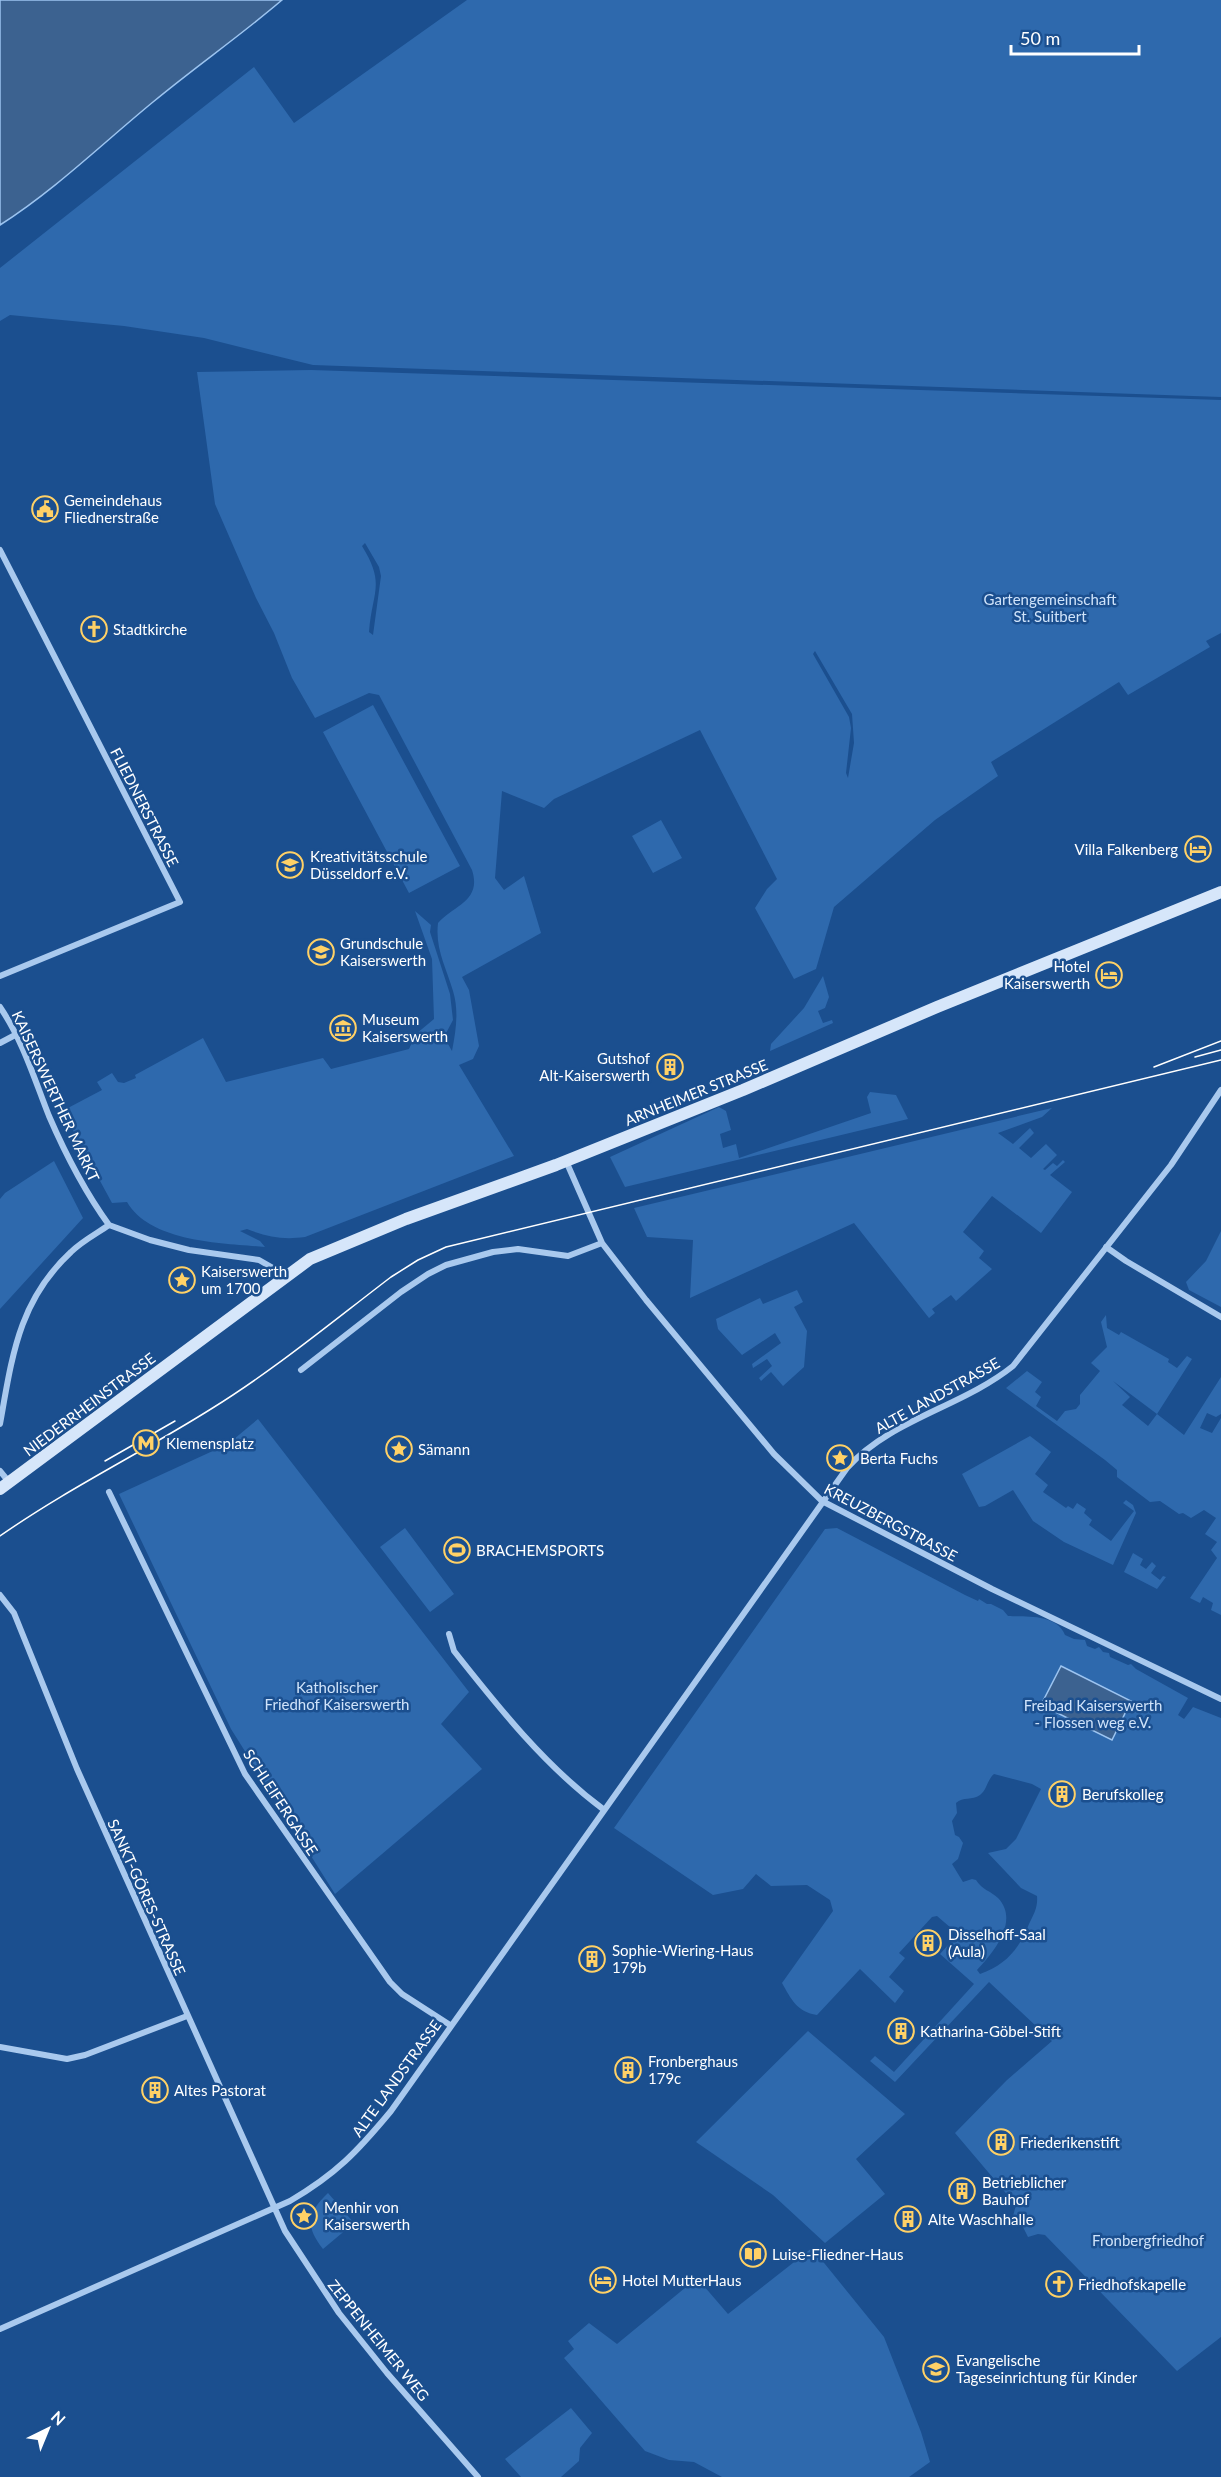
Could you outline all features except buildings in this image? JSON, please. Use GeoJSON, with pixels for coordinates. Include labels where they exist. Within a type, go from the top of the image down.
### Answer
{"type":"FeatureCollection","features":[{"type":"Feature","properties":{"kind":"main road","name":"ARNHEIMER STRASSE"},"geometry":{"type":"LineString","coordinates":[[196,1342],[310,1259],[406,1219],[743,1090],[938,1007],[1221,892]]}},
{"type":"Feature","properties":{"kind":"main road","name":"NIEDERRHEINSTRASSE"},"geometry":{"type":"LineString","coordinates":[[4,1485],[196,1342]]}},
{"type":"Feature","properties":{"kind":"street","name":"FLIEDNERSTRASSE"},"geometry":{"type":"LineString","coordinates":[[0,550],[180,902],[0,976]]}},
{"type":"Feature","properties":{"kind":"street","name":"KAISERSWERTHER MARKT"},"geometry":{"type":"LineString","coordinates":[[0,1006],[17,1034],[50,1116],[95,1206],[109,1225]]}},
{"type":"Feature","properties":{"kind":"street"},"geometry":{"type":"LineString","coordinates":[[0,1043],[17,1034]]}},
{"type":"Feature","properties":{"kind":"street","name":"ALTE LANDSTRASSE"},"geometry":{"type":"LineString","coordinates":[[0,2329],[273,2209],[304,2193],[348,2160],[391,2111],[847,1468],[867,1448],[992,1381],[1013,1366],[1171,1165],[1221,1090]]}},
{"type":"Feature","properties":{"kind":"street","name":"KREUZBERGSTRASSE"},"geometry":{"type":"LineString","coordinates":[[565,1160],[602,1243],[646,1300],[774,1454],[822,1501],[992,1589],[1221,1699]]}},
{"type":"Feature","properties":{"kind":"street"},"geometry":{"type":"LineString","coordinates":[[0,1424],[13,1349],[20,1327],[35,1298],[57,1266],[73,1250],[109,1225],[150,1240],[189,1250],[259,1260],[285,1275]]}},
{"type":"Feature","properties":{"kind":"street"},"geometry":{"type":"LineString","coordinates":[[301,1370],[401,1292],[446,1265],[493,1252],[518,1249],[568,1256],[602,1243]]}},
{"type":"Feature","properties":{"kind":"street"},"geometry":{"type":"LineString","coordinates":[[1106,1247],[1221,1317]]}},
{"type":"Feature","properties":{"kind":"street"},"geometry":{"type":"LineString","coordinates":[[0,1471],[4,1485]]}},
{"type":"Feature","properties":{"kind":"street","name":"SCHLEIFERGASSE"},"geometry":{"type":"LineString","coordinates":[[109,1491],[245,1774],[390,1982],[402,1994],[450,2025]]}},
{"type":"Feature","properties":{"kind":"street","name":"SANKT-GÖRES-STRASSE"},"geometry":{"type":"LineString","coordinates":[[0,1595],[14,1613],[77,1769],[273,2209]]}},
{"type":"Feature","properties":{"kind":"street"},"geometry":{"type":"LineString","coordinates":[[449,1634],[453,1651],[530,1742],[565,1778],[603,1809]]}},
{"type":"Feature","properties":{"kind":"street"},"geometry":{"type":"LineString","coordinates":[[0,2047],[67,2059],[85,2055],[187,2016]]}},
{"type":"Feature","properties":{"kind":"street","name":"ZEPPENHEIMER WEG"},"geometry":{"type":"LineString","coordinates":[[273,2209],[302,2259],[339,2313],[387,2373],[478,2477]]}},
{"type":"Feature","properties":{"kind":"green space"},"geometry":{"type":"Polygon","coordinates":[[[467,0],[1221,0],[1221,397],[313,365],[204,338],[124,326],[10,315],[0,321],[0,268],[254,67],[294,123],[467,0]]]}},
{"type":"Feature","properties":{"kind":"green space","name":"Gartengemeinschaft St. Suitbert"},"geometry":{"type":"Polygon","coordinates":[[[311,370],[1221,400],[1221,633],[1206,641],[1210,647],[1128,695],[1119,682],[991,762],[998,776],[935,820],[834,907],[816,969],[794,979],[755,908],[767,889],[777,879],[700,730],[554,799],[544,808],[502,791],[495,878],[504,890],[524,876],[541,933],[462,977],[469,990],[479,1046],[473,1059],[459,1065],[514,1156],[305,1237],[282,1238],[247,1229],[240,1231],[260,1241],[265,1247],[210,1242],[170,1233],[138,1216],[127,1202],[112,1203],[74,1133],[66,1109],[102,1090],[97,1082],[112,1073],[118,1082],[124,1083],[203,1038],[226,1082],[323,1058],[331,1069],[409,1049],[416,1034],[434,1019],[432,959],[415,911],[431,925],[430,932],[450,994],[453,1020],[444,1037],[452,1051],[456,1028],[456,1006],[438,941],[438,923],[470,896],[474,880],[472,870],[379,695],[369,693],[315,718],[292,678],[215,504],[197,372],[311,370]],[[365,543],[362,546],[374,570],[376,580],[369,632],[373,635],[381,576],[379,567],[365,543]],[[815,651],[813,654],[849,717],[851,728],[846,773],[848,778],[854,743],[852,714],[815,651]]]}},
{"type":"Feature","properties":{"kind":"green space"},"geometry":{"type":"Polygon","coordinates":[[[373,705],[460,866],[409,893],[323,732],[373,705]]]}},
{"type":"Feature","properties":{"kind":"green space"},"geometry":{"type":"Polygon","coordinates":[[[661,820],[682,858],[653,873],[632,836],[661,820]]]}},
{"type":"Feature","properties":{"kind":"green space"},"geometry":{"type":"Polygon","coordinates":[[[823,976],[829,997],[825,1008],[818,1011],[823,1023],[832,1020],[833,1023],[770,1051],[771,1044],[804,1008],[823,976]]]}},
{"type":"Feature","properties":{"kind":"green space"},"geometry":{"type":"Polygon","coordinates":[[[870,1092],[896,1095],[908,1119],[625,1187],[610,1157],[719,1107],[726,1111],[731,1130],[720,1134],[723,1148],[736,1144],[739,1158],[871,1113],[867,1097],[870,1092]]]}},
{"type":"Feature","properties":{"kind":"green space"},"geometry":{"type":"Polygon","coordinates":[[[1052,1108],[1042,1117],[998,1133],[1013,1144],[1030,1128],[1034,1133],[1019,1148],[1031,1158],[1046,1144],[1057,1155],[1043,1169],[1045,1170],[1053,1163],[1057,1166],[1063,1160],[1065,1162],[1050,1175],[1072,1192],[1041,1233],[992,1196],[963,1232],[984,1251],[979,1258],[992,1269],[956,1301],[951,1295],[932,1309],[935,1313],[929,1318],[854,1223],[690,1298],[693,1240],[647,1237],[634,1208],[1052,1108]]]}},
{"type":"Feature","properties":{"kind":"green space"},"geometry":{"type":"Polygon","coordinates":[[[54,1161],[83,1218],[0,1309],[0,1199],[5,1193],[54,1161]]]}},
{"type":"Feature","properties":{"kind":"green space"},"geometry":{"type":"Polygon","coordinates":[[[1221,1231],[1221,1307],[1189,1290],[1186,1282],[1206,1261],[1221,1231]]]}},
{"type":"Feature","properties":{"kind":"green space"},"geometry":{"type":"Polygon","coordinates":[[[797,1290],[803,1302],[794,1307],[807,1331],[804,1367],[783,1386],[771,1372],[761,1381],[759,1378],[772,1366],[767,1359],[753,1368],[752,1364],[781,1343],[775,1333],[742,1355],[718,1329],[716,1319],[760,1298],[763,1304],[797,1290]]]}},
{"type":"Feature","properties":{"kind":"green space"},"geometry":{"type":"Polygon","coordinates":[[[1106,1315],[1107,1328],[1119,1335],[1121,1332],[1169,1359],[1168,1362],[1177,1368],[1187,1356],[1192,1359],[1157,1414],[1184,1435],[1221,1377],[1221,1414],[1216,1417],[1207,1413],[1200,1428],[1212,1433],[1221,1418],[1221,1615],[1211,1610],[1213,1603],[1203,1597],[1200,1603],[1190,1598],[1217,1558],[1211,1550],[1217,1542],[1205,1534],[1216,1518],[1204,1510],[1191,1518],[1183,1513],[1179,1514],[1160,1501],[1150,1502],[1117,1477],[1117,1470],[1105,1460],[1006,1388],[1027,1371],[1042,1382],[1035,1392],[1041,1397],[1036,1406],[1057,1421],[1065,1411],[1076,1409],[1080,1404],[1080,1395],[1100,1371],[1091,1363],[1107,1347],[1101,1322],[1106,1315]],[[1113,1381],[1130,1397],[1122,1405],[1148,1426],[1157,1414],[1113,1381]]]}},
{"type":"Feature","properties":{"kind":"green space","name":"Katholischer Friedhof Kaiserswerth"},"geometry":{"type":"Polygon","coordinates":[[[258,1419],[469,1692],[441,1724],[482,1769],[335,1894],[231,1729],[119,1494],[228,1444],[258,1419]]]}},
{"type":"Feature","properties":{"kind":"green space"},"geometry":{"type":"Polygon","coordinates":[[[1030,1436],[1051,1452],[1035,1474],[1048,1485],[1043,1492],[1066,1508],[1068,1506],[1073,1509],[1077,1503],[1086,1509],[1084,1513],[1092,1520],[1089,1525],[1111,1541],[1134,1511],[1123,1503],[1126,1500],[1133,1505],[1136,1513],[1113,1565],[1064,1542],[1033,1521],[1013,1490],[979,1507],[962,1474],[1030,1436]]]}},
{"type":"Feature","properties":{"kind":"green space"},"geometry":{"type":"Polygon","coordinates":[[[405,1528],[454,1594],[430,1612],[380,1547],[405,1528]]]}},
{"type":"Feature","properties":{"kind":"green space"},"geometry":{"type":"Polygon","coordinates":[[[837,1528],[965,1595],[1003,1610],[1008,1616],[1039,1618],[1055,1623],[1065,1635],[1085,1640],[1087,1646],[1095,1649],[1099,1647],[1103,1652],[1109,1653],[1110,1657],[1128,1665],[1131,1664],[1188,1698],[1178,1715],[1184,1719],[1193,1707],[1221,1718],[1221,2337],[1177,2371],[1045,2235],[1038,2234],[1028,2237],[1023,2227],[1012,2220],[1016,2205],[955,2133],[1007,2080],[1052,2041],[989,1982],[895,2082],[870,2061],[875,2056],[894,2072],[974,1984],[940,1954],[958,1934],[937,1916],[932,1917],[899,1953],[905,1958],[889,1977],[904,1991],[895,2003],[860,1969],[817,2015],[810,2013],[795,2004],[782,1983],[833,1911],[830,1900],[807,1885],[771,1886],[756,1874],[743,1889],[713,1895],[614,1828],[825,1529],[837,1528]],[[994,1774],[980,1795],[956,1803],[957,1813],[952,1821],[955,1835],[963,1843],[958,1859],[952,1864],[963,1882],[976,1880],[998,1898],[1004,1907],[1006,1917],[1002,1936],[977,1970],[980,1974],[1004,1961],[1016,1948],[1036,1907],[1037,1896],[1021,1888],[988,1853],[1006,1849],[1016,1839],[1041,1789],[1032,1784],[994,1774]]]}},
{"type":"Feature","properties":{"kind":"green space"},"geometry":{"type":"Polygon","coordinates":[[[1133,1553],[1143,1559],[1140,1565],[1146,1569],[1152,1562],[1156,1566],[1151,1573],[1160,1580],[1163,1576],[1166,1577],[1157,1589],[1124,1572],[1133,1553]]]}},
{"type":"Feature","properties":{"kind":"green space"},"geometry":{"type":"Polygon","coordinates":[[[808,2031],[905,2114],[856,2159],[885,2194],[825,2243],[773,2195],[696,2142],[808,2031]]]}},
{"type":"Feature","properties":{"kind":"green space"},"geometry":{"type":"Polygon","coordinates":[[[328,2193],[354,2223],[323,2249],[313,2233],[311,2220],[312,2213],[328,2193]]]}},
{"type":"Feature","properties":{"kind":"green space"},"geometry":{"type":"Polygon","coordinates":[[[812,2248],[884,2337],[921,2432],[930,2462],[909,2477],[722,2477],[694,2462],[669,2460],[645,2451],[564,2358],[574,2349],[568,2341],[589,2323],[617,2344],[697,2278],[728,2314],[812,2248]]]}},
{"type":"Feature","properties":{"kind":"green space"},"geometry":{"type":"Polygon","coordinates":[[[571,2408],[592,2433],[580,2448],[579,2461],[561,2477],[521,2477],[505,2459],[571,2408]]]}},
{"type":"Feature","properties":{"kind":"shaded area"},"geometry":{"type":"Polygon","coordinates":[[[0,0],[282,0],[169,89],[59,182],[0,225],[0,0]]]}},
{"type":"Feature","properties":{"kind":"shaded area"},"geometry":{"type":"Polygon","coordinates":[[[1061,1666],[1131,1701],[1112,1740],[1041,1705],[1061,1666]]]}},
{"type":"Feature","properties":{"kind":"tram line"},"geometry":{"type":"LineString","coordinates":[[1154,1067],[1221,1041]]}},
{"type":"Feature","properties":{"kind":"tram line"},"geometry":{"type":"LineString","coordinates":[[1195,1057],[1221,1050]]}},
{"type":"Feature","properties":{"kind":"tram line"},"geometry":{"type":"LineString","coordinates":[[0,1536],[234,1394],[391,1277],[418,1260],[446,1247],[1221,1060]]}},
{"type":"Feature","properties":{"kind":"tram line"},"geometry":{"type":"LineString","coordinates":[[105,1461],[175,1421]]}},
{"type":"Feature","properties":{"kind":"place","name":"Gemeindehaus Fliednerstraße"},"geometry":{"type":"Point","coordinates":[45,509]}},
{"type":"Feature","properties":{"kind":"place","name":"Stadtkirche"},"geometry":{"type":"Point","coordinates":[94,629]}},
{"type":"Feature","properties":{"kind":"place","name":"Villa Falkenberg"},"geometry":{"type":"Point","coordinates":[1198,849]}},
{"type":"Feature","properties":{"kind":"place","name":"Kreativitätsschule Düsseldorf e.V."},"geometry":{"type":"Point","coordinates":[290,865]}},
{"type":"Feature","properties":{"kind":"place","name":"Grundschule Kaiserswerth"},"geometry":{"type":"Point","coordinates":[321,952]}},
{"type":"Feature","properties":{"kind":"place","name":"Hotel Kaiserswerth"},"geometry":{"type":"Point","coordinates":[1109,975]}},
{"type":"Feature","properties":{"kind":"place","name":"Museum Kaiserswerth"},"geometry":{"type":"Point","coordinates":[343,1028]}},
{"type":"Feature","properties":{"kind":"place","name":"Gutshof Alt-Kaiserswerth"},"geometry":{"type":"Point","coordinates":[670,1067]}},
{"type":"Feature","properties":{"kind":"place","name":"Kaiserswerth um 1700"},"geometry":{"type":"Point","coordinates":[182,1280]}},
{"type":"Feature","properties":{"kind":"place","name":"Klemensplatz"},"geometry":{"type":"Point","coordinates":[146,1443]}},
{"type":"Feature","properties":{"kind":"place","name":"Sämann"},"geometry":{"type":"Point","coordinates":[399,1449]}},
{"type":"Feature","properties":{"kind":"place","name":"Berta Fuchs"},"geometry":{"type":"Point","coordinates":[840,1458]}},
{"type":"Feature","properties":{"kind":"place","name":"BRACHEMSPORTS"},"geometry":{"type":"Point","coordinates":[457,1550]}},
{"type":"Feature","properties":{"kind":"place","name":"Berufskolleg"},"geometry":{"type":"Point","coordinates":[1062,1794]}},
{"type":"Feature","properties":{"kind":"place","name":"Disselhoff-Saal (Aula)"},"geometry":{"type":"Point","coordinates":[928,1943]}},
{"type":"Feature","properties":{"kind":"place","name":"Sophie-Wiering-Haus 179b"},"geometry":{"type":"Point","coordinates":[592,1959]}},
{"type":"Feature","properties":{"kind":"place","name":"Katharina-Göbel-Stift"},"geometry":{"type":"Point","coordinates":[901,2031]}},
{"type":"Feature","properties":{"kind":"place","name":"Fronberghaus 179c"},"geometry":{"type":"Point","coordinates":[628,2070]}},
{"type":"Feature","properties":{"kind":"place","name":"Altes Pastorat"},"geometry":{"type":"Point","coordinates":[155,2090]}},
{"type":"Feature","properties":{"kind":"place","name":"Friederikenstift"},"geometry":{"type":"Point","coordinates":[1001,2142]}},
{"type":"Feature","properties":{"kind":"place","name":"Betrieblicher Bauhof"},"geometry":{"type":"Point","coordinates":[962,2191]}},
{"type":"Feature","properties":{"kind":"place","name":"Menhir von Kaiserswerth"},"geometry":{"type":"Point","coordinates":[304,2216]}},
{"type":"Feature","properties":{"kind":"place","name":"Alte Waschhalle"},"geometry":{"type":"Point","coordinates":[908,2219]}},
{"type":"Feature","properties":{"kind":"place","name":"Luise-Fliedner-Haus"},"geometry":{"type":"Point","coordinates":[753,2254]}},
{"type":"Feature","properties":{"kind":"place","name":"Hotel MutterHaus"},"geometry":{"type":"Point","coordinates":[603,2280]}},
{"type":"Feature","properties":{"kind":"place","name":"Friedhofskapelle"},"geometry":{"type":"Point","coordinates":[1059,2284]}},
{"type":"Feature","properties":{"kind":"place","name":"Evangelische Tageseinrichtung für Kinder"},"geometry":{"type":"Point","coordinates":[936,2369]}},
{"type":"Feature","properties":{"kind":"park label","name":"Freibad Kaiserswerth - Flossen weg e.V."},"geometry":{"type":"Point","coordinates":[1093,1714]}},
{"type":"Feature","properties":{"kind":"park label","name":"Fronbergfriedhof"},"geometry":{"type":"Point","coordinates":[1148,2240]}}]}
